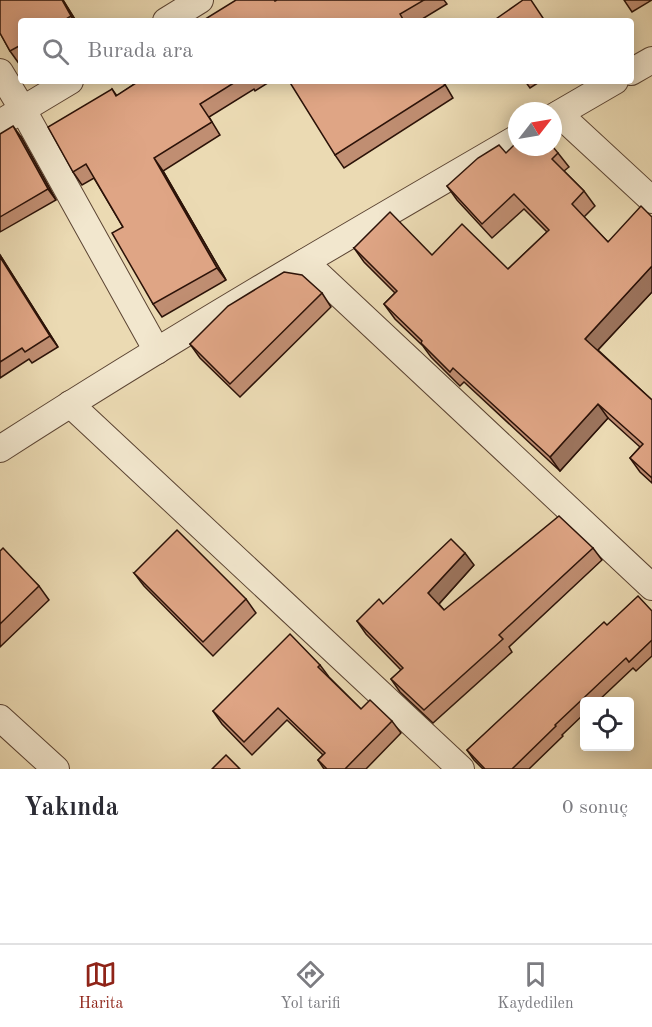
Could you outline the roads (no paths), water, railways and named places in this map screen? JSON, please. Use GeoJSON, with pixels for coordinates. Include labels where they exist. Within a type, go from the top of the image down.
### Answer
{"type":"FeatureCollection","features":[{"type":"Feature","properties":{"kind":"street"},"geometry":{"type":"LineString","coordinates":[[171,18],[200,0]]}},
{"type":"Feature","properties":{"kind":"street"},"geometry":{"type":"LineString","coordinates":[[634,70],[652,60]]}},
{"type":"Feature","properties":{"kind":"street"},"geometry":{"type":"LineString","coordinates":[[0,72],[157,351]]}},
{"type":"Feature","properties":{"kind":"street"},"geometry":{"type":"LineString","coordinates":[[0,123],[65,84]]}},
{"type":"Feature","properties":{"kind":"street"},"geometry":{"type":"LineString","coordinates":[[562,112],[610,84]]}},
{"type":"Feature","properties":{"kind":"street"},"geometry":{"type":"LineString","coordinates":[[562,121],[652,200]]}},
{"type":"Feature","properties":{"kind":"street"},"geometry":{"type":"LineString","coordinates":[[0,449],[157,351],[508,143]]}},
{"type":"Feature","properties":{"kind":"street"},"geometry":{"type":"LineString","coordinates":[[305,262],[652,587]]}},
{"type":"Feature","properties":{"kind":"street"},"geometry":{"type":"LineString","coordinates":[[70,404],[461,769]]}},
{"type":"Feature","properties":{"kind":"street"},"geometry":{"type":"LineString","coordinates":[[0,718],[56,769]]}}]}
